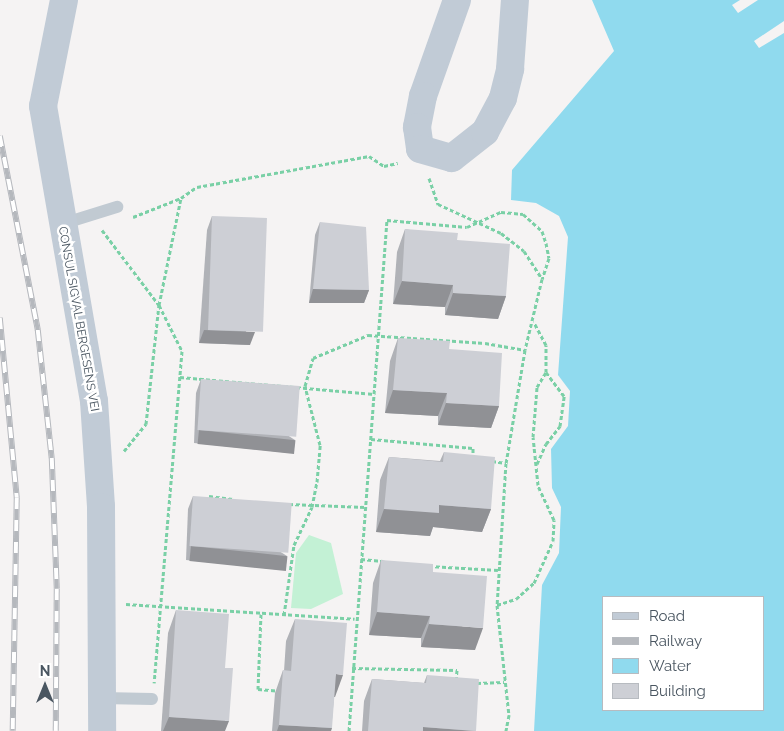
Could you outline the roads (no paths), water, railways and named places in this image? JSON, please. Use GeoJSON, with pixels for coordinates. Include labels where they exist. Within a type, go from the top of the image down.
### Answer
{"type":"FeatureCollection","features":[{"type":"Feature","properties":{"kind":"street","name":"CONSUL SIGVAL BERGESENS VEI"},"geometry":{"type":"LineString","coordinates":[[64,0],[43,106],[75,220],[94,400],[102,506],[102,731]]}},
{"type":"Feature","properties":{"kind":"street"},"geometry":{"type":"LineString","coordinates":[[456,0],[434,65],[411,155],[452,158],[485,132],[503,98],[510,69],[515,0]]}},
{"type":"Feature","properties":{"kind":"lane"},"geometry":{"type":"LineString","coordinates":[[75,220],[118,207]]}},
{"type":"Feature","properties":{"kind":"lane"},"geometry":{"type":"LineString","coordinates":[[102,698],[152,699]]}},
{"type":"Feature","properties":{"kind":"water"},"geometry":{"type":"Polygon","coordinates":[[[592,0],[740,0],[732,5],[738,13],[758,0],[784,0],[784,21],[754,41],[759,48],[784,33],[784,731],[534,731],[542,585],[559,553],[561,507],[552,488],[551,449],[568,426],[570,391],[558,375],[568,237],[559,216],[536,203],[511,200],[512,170],[614,51],[592,0]]]}},
{"type":"Feature","properties":{"kind":"railway"},"geometry":{"type":"LineString","coordinates":[[0,136],[38,330],[52,458],[57,589],[56,731]]}},
{"type":"Feature","properties":{"kind":"railway"},"geometry":{"type":"LineString","coordinates":[[0,318],[17,498],[13,731]]}}]}
